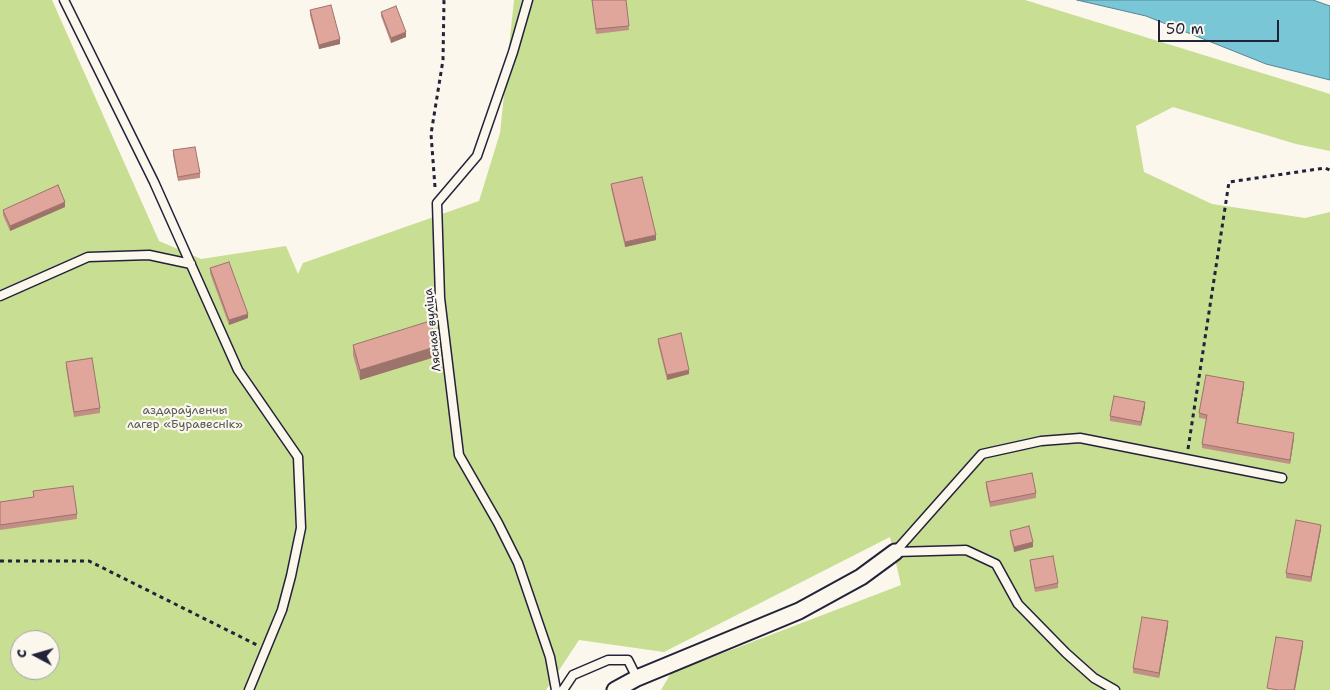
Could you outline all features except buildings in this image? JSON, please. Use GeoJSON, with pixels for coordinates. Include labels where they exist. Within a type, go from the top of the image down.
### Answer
{"type":"FeatureCollection","features":[{"type":"Feature","properties":{"kind":"street"},"geometry":{"type":"LineString","coordinates":[[614,690],[637,678],[799,611],[860,577],[895,552]]}},
{"type":"Feature","properties":{"kind":"lane"},"geometry":{"type":"LineString","coordinates":[[64,0],[154,182],[238,370],[298,457],[301,528],[282,610],[250,690]]}},
{"type":"Feature","properties":{"kind":"lane"},"geometry":{"type":"LineString","coordinates":[[437,203],[477,156],[528,0]]}},
{"type":"Feature","properties":{"kind":"lane","name":"Лясная вуліца"},"geometry":{"type":"LineString","coordinates":[[437,203],[440,298],[459,455],[498,523],[518,563],[550,657],[556,690]]}},
{"type":"Feature","properties":{"kind":"lane"},"geometry":{"type":"LineString","coordinates":[[0,296],[88,257],[148,255],[191,264]]}},
{"type":"Feature","properties":{"kind":"lane"},"geometry":{"type":"LineString","coordinates":[[895,552],[982,454],[1041,441],[1080,438],[1282,478]]}},
{"type":"Feature","properties":{"kind":"lane"},"geometry":{"type":"LineString","coordinates":[[895,552],[966,550],[996,564],[1018,604],[1066,653],[1094,678],[1116,690]]}},
{"type":"Feature","properties":{"kind":"lane"},"geometry":{"type":"LineString","coordinates":[[563,690],[573,676],[608,660],[628,660],[637,678]]}},
{"type":"Feature","properties":{"kind":"path"},"geometry":{"type":"LineString","coordinates":[[437,203],[431,134],[443,60],[444,0]]}},
{"type":"Feature","properties":{"kind":"path"},"geometry":{"type":"LineString","coordinates":[[1187,460],[1228,182],[1325,168],[1330,170]]}},
{"type":"Feature","properties":{"kind":"path"},"geometry":{"type":"LineString","coordinates":[[0,561],[89,561],[266,649]]}},
{"type":"Feature","properties":{"kind":"green space","name":"аздараўленчы лагер «Буравеснік»"},"geometry":{"type":"Polygon","coordinates":[[[0,0],[52,0],[159,241],[201,259],[286,246],[298,274],[303,263],[479,201],[500,133],[514,0],[1025,0],[1330,94],[1330,151],[1296,144],[1173,107],[1136,126],[1144,172],[1212,204],[1305,218],[1330,212],[1330,690],[661,690],[671,673],[901,585],[890,537],[664,652],[579,640],[546,690],[0,690],[0,0]]]}},
{"type":"Feature","properties":{"kind":"water"},"geometry":{"type":"Polygon","coordinates":[[[1077,0],[1313,0],[1330,6],[1330,80],[1266,64],[1146,16],[1077,0]]]}}]}
